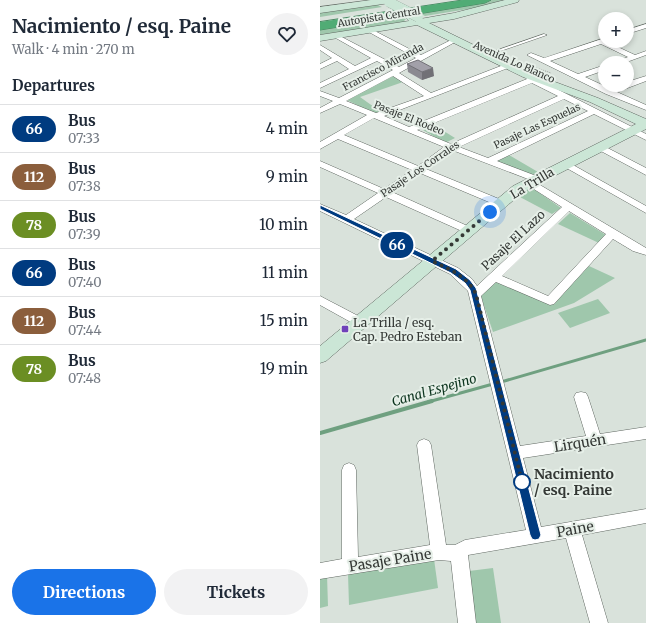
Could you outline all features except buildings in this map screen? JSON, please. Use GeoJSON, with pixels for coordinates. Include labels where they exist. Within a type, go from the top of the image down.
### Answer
{"type":"FeatureCollection","features":[{"type":"Feature","properties":{"kind":"highway","name":"Autopista Central"},"geometry":{"type":"LineString","coordinates":[[320,22],[457,0]]}},
{"type":"Feature","properties":{"kind":"highway","name":"Autopista Central"},"geometry":{"type":"LineString","coordinates":[[320,26],[485,0]]}},
{"type":"Feature","properties":{"kind":"main road"},"geometry":{"type":"LineString","coordinates":[[320,38],[418,20],[463,14],[515,0]]}},
{"type":"Feature","properties":{"kind":"main road"},"geometry":{"type":"LineString","coordinates":[[320,10],[385,2]]}},
{"type":"Feature","properties":{"kind":"main road","name":"Avenida Lo Blanco"},"geometry":{"type":"LineString","coordinates":[[385,2],[442,34],[456,38],[477,51],[530,77],[589,98],[644,126]]}},
{"type":"Feature","properties":{"kind":"main road","name":"Avenida Lo Blanco"},"geometry":{"type":"LineString","coordinates":[[418,20],[536,73],[605,98],[644,126]]}},
{"type":"Feature","properties":{"kind":"main road"},"geometry":{"type":"LineString","coordinates":[[440,48],[445,41],[442,34]]}},
{"type":"Feature","properties":{"kind":"main road"},"geometry":{"type":"LineString","coordinates":[[440,48],[461,48],[477,51]]}},
{"type":"Feature","properties":{"kind":"main road","name":"La Trilla"},"geometry":{"type":"LineString","coordinates":[[320,356],[500,203],[533,180],[644,126]]}},
{"type":"Feature","properties":{"kind":"street"},"geometry":{"type":"LineString","coordinates":[[634,30],[646,26]]}},
{"type":"Feature","properties":{"kind":"street"},"geometry":{"type":"LineString","coordinates":[[369,30],[422,58]]}},
{"type":"Feature","properties":{"kind":"street"},"geometry":{"type":"LineString","coordinates":[[336,36],[377,58],[430,96]]}},
{"type":"Feature","properties":{"kind":"street","name":"Francisco Miranda"},"geometry":{"type":"LineString","coordinates":[[320,111],[422,58],[456,38]]}},
{"type":"Feature","properties":{"kind":"street"},"geometry":{"type":"LineString","coordinates":[[543,61],[598,42]]}},
{"type":"Feature","properties":{"kind":"street"},"geometry":{"type":"LineString","coordinates":[[320,47],[355,69]]}},
{"type":"Feature","properties":{"kind":"street"},"geometry":{"type":"LineString","coordinates":[[618,48],[632,56]]}},
{"type":"Feature","properties":{"kind":"street"},"geometry":{"type":"LineString","coordinates":[[634,57],[646,52]]}},
{"type":"Feature","properties":{"kind":"street","name":"Avenida Lo Blanco"},"geometry":{"type":"LineString","coordinates":[[531,55],[598,87]]}},
{"type":"Feature","properties":{"kind":"street"},"geometry":{"type":"LineString","coordinates":[[320,67],[338,58]]}},
{"type":"Feature","properties":{"kind":"street"},"geometry":{"type":"LineString","coordinates":[[320,86],[377,58]]}},
{"type":"Feature","properties":{"kind":"street"},"geometry":{"type":"LineString","coordinates":[[320,146],[375,116],[509,66]]}},
{"type":"Feature","properties":{"kind":"street"},"geometry":{"type":"LineString","coordinates":[[577,77],[598,70]]}},
{"type":"Feature","properties":{"kind":"street"},"geometry":{"type":"LineString","coordinates":[[410,130],[530,77]]}},
{"type":"Feature","properties":{"kind":"street","name":"Avenida Lo Blanco"},"geometry":{"type":"LineString","coordinates":[[530,77],[595,111],[644,126]]}},
{"type":"Feature","properties":{"kind":"street"},"geometry":{"type":"LineString","coordinates":[[634,83],[646,78]]}},
{"type":"Feature","properties":{"kind":"street","name":"Avenida Lo Blanco"},"geometry":{"type":"LineString","coordinates":[[609,92],[646,108]]}},
{"type":"Feature","properties":{"kind":"street","name":"Pasaje El Rodeo"},"geometry":{"type":"LineString","coordinates":[[320,93],[533,180],[568,206],[637,249],[646,252]]}},
{"type":"Feature","properties":{"kind":"street","name":"Pasaje Los Corrales"},"geometry":{"type":"LineString","coordinates":[[346,220],[451,147],[564,96]]}},
{"type":"Feature","properties":{"kind":"street","name":"Pasaje Las Espuelas"},"geometry":{"type":"LineString","coordinates":[[489,161],[595,111]]}},
{"type":"Feature","properties":{"kind":"street"},"geometry":{"type":"LineString","coordinates":[[338,136],[500,203]]}},
{"type":"Feature","properties":{"kind":"street"},"geometry":{"type":"LineString","coordinates":[[600,147],[646,172]]}},
{"type":"Feature","properties":{"kind":"street"},"geometry":{"type":"LineString","coordinates":[[320,164],[468,230]]}},
{"type":"Feature","properties":{"kind":"street"},"geometry":{"type":"LineString","coordinates":[[566,164],[646,210]]}},
{"type":"Feature","properties":{"kind":"street","name":"Pasaje El Lazo"},"geometry":{"type":"LineString","coordinates":[[476,294],[493,276],[568,206]]}},
{"type":"Feature","properties":{"kind":"street"},"geometry":{"type":"LineString","coordinates":[[320,207],[459,274],[468,282],[476,294],[535,535]]}},
{"type":"Feature","properties":{"kind":"street"},"geometry":{"type":"LineString","coordinates":[[493,276],[550,301],[612,234]]}},
{"type":"Feature","properties":{"kind":"street"},"geometry":{"type":"LineString","coordinates":[[320,300],[360,322]]}},
{"type":"Feature","properties":{"kind":"street"},"geometry":{"type":"LineString","coordinates":[[581,397],[595,441]]}},
{"type":"Feature","properties":{"kind":"street","name":"Lirquén"},"geometry":{"type":"LineString","coordinates":[[514,453],[646,433]]}},
{"type":"Feature","properties":{"kind":"street"},"geometry":{"type":"LineString","coordinates":[[424,445],[439,552]]}},
{"type":"Feature","properties":{"kind":"street"},"geometry":{"type":"LineString","coordinates":[[349,470],[350,566]]}},
{"type":"Feature","properties":{"kind":"street","name":"Paine"},"geometry":{"type":"LineString","coordinates":[[460,554],[461,550],[470,546],[646,516]]}},
{"type":"Feature","properties":{"kind":"street"},"geometry":{"type":"LineString","coordinates":[[572,529],[599,623]]}},
{"type":"Feature","properties":{"kind":"street","name":"Pasaje Paine"},"geometry":{"type":"LineString","coordinates":[[320,571],[439,552],[460,554]]}},
{"type":"Feature","properties":{"kind":"street"},"geometry":{"type":"LineString","coordinates":[[460,554],[460,569],[468,623]]}},
{"type":"Feature","properties":{"kind":"lane"},"geometry":{"type":"LineString","coordinates":[[492,52],[545,35]]}},
{"type":"Feature","properties":{"kind":"green space"},"geometry":{"type":"Polygon","coordinates":[[[489,0],[503,0],[480,7],[425,16],[417,12],[489,0]]]}},
{"type":"Feature","properties":{"kind":"green space"},"geometry":{"type":"Polygon","coordinates":[[[374,3],[382,7],[320,17],[320,11],[374,3]]]}},
{"type":"Feature","properties":{"kind":"green space"},"geometry":{"type":"Polygon","coordinates":[[[397,15],[406,19],[404,21],[406,22],[320,36],[320,28],[397,15]]]}},
{"type":"Feature","properties":{"kind":"green space"},"geometry":{"type":"Polygon","coordinates":[[[393,76],[403,82],[360,97],[381,112],[375,114],[347,100],[393,76]]]}},
{"type":"Feature","properties":{"kind":"green space"},"geometry":{"type":"Polygon","coordinates":[[[434,125],[455,138],[445,143],[423,130],[434,125]]]}},
{"type":"Feature","properties":{"kind":"green space"},"geometry":{"type":"Polygon","coordinates":[[[509,155],[538,172],[530,176],[495,162],[509,155]]]}},
{"type":"Feature","properties":{"kind":"green space"},"geometry":{"type":"Polygon","coordinates":[[[531,187],[561,208],[552,214],[518,196],[531,187]]]}},
{"type":"Feature","properties":{"kind":"green space"},"geometry":{"type":"Polygon","coordinates":[[[570,213],[606,235],[599,243],[558,224],[570,213]]]}},
{"type":"Feature","properties":{"kind":"green space"},"geometry":{"type":"Polygon","coordinates":[[[589,266],[615,278],[574,303],[493,332],[480,294],[492,280],[556,301],[589,266]]]}},
{"type":"Feature","properties":{"kind":"green space"},"geometry":{"type":"Polygon","coordinates":[[[598,299],[610,313],[570,328],[558,313],[598,299]]]}},
{"type":"Feature","properties":{"kind":"green space"},"geometry":{"type":"Polygon","coordinates":[[[434,559],[438,588],[349,605],[348,574],[434,559]]]}},
{"type":"Feature","properties":{"kind":"green space"},"geometry":{"type":"Polygon","coordinates":[[[493,568],[501,623],[475,623],[469,571],[493,568]]]}},
{"type":"Feature","properties":{"kind":"green space"},"geometry":{"type":"Polygon","coordinates":[[[327,575],[328,606],[320,608],[320,576],[327,575]]]}},
{"type":"Feature","properties":{"kind":"waterway","name":"Canal Espejino"},"geometry":{"type":"LineString","coordinates":[[501,382],[646,340]]}},
{"type":"Feature","properties":{"kind":"waterway","name":"Canal Espejino"},"geometry":{"type":"LineString","coordinates":[[428,402],[493,384]]}},
{"type":"Feature","properties":{"kind":"waterway","name":"Canal Espejino"},"geometry":{"type":"LineString","coordinates":[[320,433],[432,401]]}},
{"type":"Feature","properties":{"kind":"bus line","name":"66"},"geometry":{"type":"LineString","coordinates":[[320,207],[454,271],[468,282],[474,290],[535,535]]}},
{"type":"Feature","properties":{"kind":"place","name":"La Trilla / esq. Cap. Pedro Esteban"},"geometry":{"type":"Point","coordinates":[345,329]}},
{"type":"Feature","properties":{"kind":"place","name":"Nacimiento / esq. Paine"},"geometry":{"type":"Point","coordinates":[522,482]}},
{"type":"Feature","properties":{"kind":"route"},"geometry":{"type":"LineString","coordinates":[[490,212],[432,261],[459,274],[468,282],[476,294],[522,482]]}}]}
